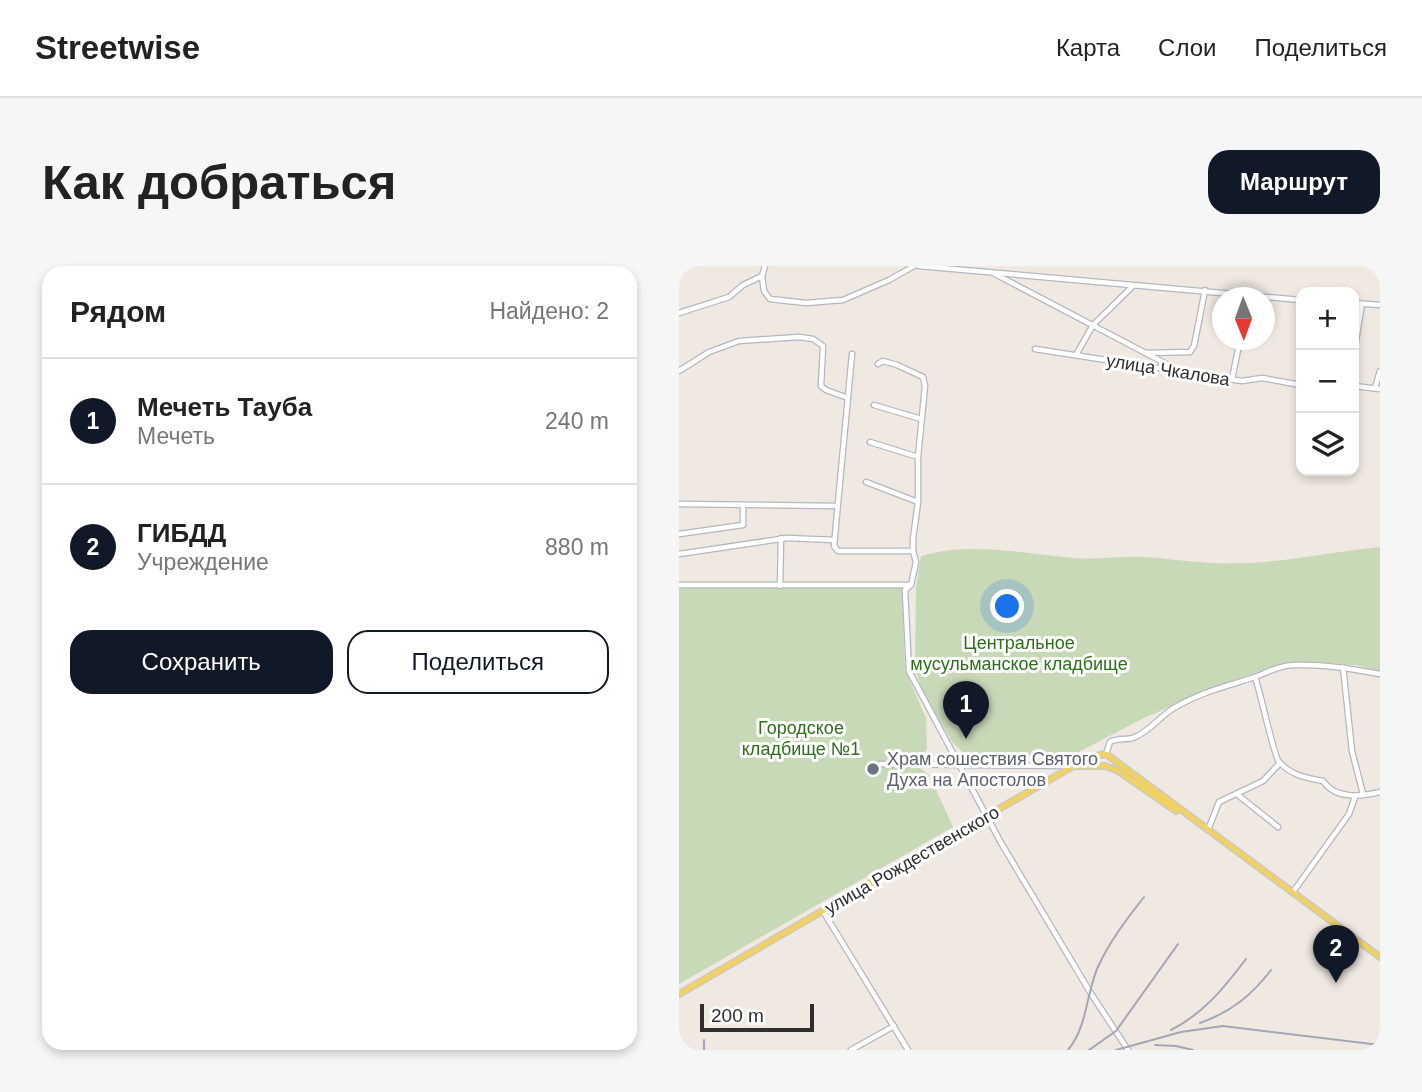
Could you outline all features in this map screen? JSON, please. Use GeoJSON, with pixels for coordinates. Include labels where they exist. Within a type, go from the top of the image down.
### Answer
{"type":"FeatureCollection","features":[{"type":"Feature","properties":{"kind":"main road"},"geometry":{"type":"LineString","coordinates":[[1106,754],[1222,842]]}},
{"type":"Feature","properties":{"kind":"main road"},"geometry":{"type":"LineString","coordinates":[[1106,754],[1108,766],[1222,842],[1380,957]]}},
{"type":"Feature","properties":{"kind":"main road","name":"улица Рождественского"},"geometry":{"type":"LineString","coordinates":[[679,994],[1087,758],[1106,754]]}},
{"type":"Feature","properties":{"kind":"main road"},"geometry":{"type":"LineString","coordinates":[[1076,766],[1114,766],[1114,758]]}},
{"type":"Feature","properties":{"kind":"street"},"geometry":{"type":"LineString","coordinates":[[765,266],[762,276],[764,290],[770,299],[806,303],[843,300],[890,281],[914,266]]}},
{"type":"Feature","properties":{"kind":"street"},"geometry":{"type":"LineString","coordinates":[[919,266],[1212,291]]}},
{"type":"Feature","properties":{"kind":"street"},"geometry":{"type":"LineString","coordinates":[[992,272],[1180,371]]}},
{"type":"Feature","properties":{"kind":"street"},"geometry":{"type":"LineString","coordinates":[[679,313],[729,296],[743,285],[762,276]]}},
{"type":"Feature","properties":{"kind":"street"},"geometry":{"type":"LineString","coordinates":[[1076,355],[1093,325],[1133,286]]}},
{"type":"Feature","properties":{"kind":"street"},"geometry":{"type":"LineString","coordinates":[[1145,353],[1189,352],[1194,346],[1205,290]]}},
{"type":"Feature","properties":{"kind":"street"},"geometry":{"type":"LineString","coordinates":[[1275,298],[1296,300]]}},
{"type":"Feature","properties":{"kind":"street"},"geometry":{"type":"LineString","coordinates":[[1359,304],[1380,305]]}},
{"type":"Feature","properties":{"kind":"street"},"geometry":{"type":"LineString","coordinates":[[1359,317],[1362,304]]}},
{"type":"Feature","properties":{"kind":"street"},"geometry":{"type":"LineString","coordinates":[[679,371],[709,352],[739,341],[786,337],[813,339],[823,346],[821,386],[848,398]]}},
{"type":"Feature","properties":{"kind":"street","name":"улица Чкалова"},"geometry":{"type":"LineString","coordinates":[[1035,349],[1242,381],[1262,378],[1296,385]]}},
{"type":"Feature","properties":{"kind":"street"},"geometry":{"type":"LineString","coordinates":[[1232,379],[1238,350]]}},
{"type":"Feature","properties":{"kind":"street"},"geometry":{"type":"LineString","coordinates":[[852,354],[835,550],[913,551]]}},
{"type":"Feature","properties":{"kind":"street"},"geometry":{"type":"LineString","coordinates":[[878,364],[889,362],[923,377],[925,386],[913,551],[916,562],[911,585],[905,590],[909,671],[987,816],[1090,992],[1128,1050]]}},
{"type":"Feature","properties":{"kind":"street"},"geometry":{"type":"LineString","coordinates":[[1359,387],[1378,389],[1380,371]]}},
{"type":"Feature","properties":{"kind":"street"},"geometry":{"type":"LineString","coordinates":[[874,405],[921,419]]}},
{"type":"Feature","properties":{"kind":"street"},"geometry":{"type":"LineString","coordinates":[[870,442],[918,457]]}},
{"type":"Feature","properties":{"kind":"street"},"geometry":{"type":"LineString","coordinates":[[866,482],[918,502]]}},
{"type":"Feature","properties":{"kind":"street"},"geometry":{"type":"LineString","coordinates":[[679,504],[837,506]]}},
{"type":"Feature","properties":{"kind":"street"},"geometry":{"type":"LineString","coordinates":[[679,534],[743,525],[743,505]]}},
{"type":"Feature","properties":{"kind":"street"},"geometry":{"type":"LineString","coordinates":[[679,554],[781,538],[834,540]]}},
{"type":"Feature","properties":{"kind":"street"},"geometry":{"type":"LineString","coordinates":[[780,586],[781,538]]}},
{"type":"Feature","properties":{"kind":"street"},"geometry":{"type":"LineString","coordinates":[[679,585],[911,585]]}},
{"type":"Feature","properties":{"kind":"street"},"geometry":{"type":"LineString","coordinates":[[1106,754],[1110,742],[1121,737],[1131,739],[1138,736],[1173,709],[1225,684],[1288,666],[1343,667],[1380,674]]}},
{"type":"Feature","properties":{"kind":"street"},"geometry":{"type":"LineString","coordinates":[[1343,667],[1352,751],[1363,793]]}},
{"type":"Feature","properties":{"kind":"street"},"geometry":{"type":"LineString","coordinates":[[1255,677],[1276,760],[1294,774],[1324,781],[1331,791],[1355,796],[1380,792]]}},
{"type":"Feature","properties":{"kind":"street"},"geometry":{"type":"LineString","coordinates":[[1208,830],[1219,802],[1263,781],[1280,763]]}},
{"type":"Feature","properties":{"kind":"street"},"geometry":{"type":"LineString","coordinates":[[880,764],[1076,766]]}},
{"type":"Feature","properties":{"kind":"street"},"geometry":{"type":"LineString","coordinates":[[1238,795],[1279,827]]}},
{"type":"Feature","properties":{"kind":"street"},"geometry":{"type":"LineString","coordinates":[[1293,892],[1349,814],[1355,796]]}},
{"type":"Feature","properties":{"kind":"street"},"geometry":{"type":"LineString","coordinates":[[823,911],[908,1050]]}},
{"type":"Feature","properties":{"kind":"street"},"geometry":{"type":"LineString","coordinates":[[851,1050],[894,1026]]}},
{"type":"Feature","properties":{"kind":"green space","name":"Центральное мусульманское кладбище"},"geometry":{"type":"Polygon","coordinates":[[[1380,547],[1380,671],[1355,665],[1318,662],[1281,664],[1214,687],[1144,718],[1073,755],[966,755],[952,742],[922,689],[915,668],[916,587],[921,556],[959,549],[978,549],[1082,558],[1143,557],[1233,563],[1275,561],[1380,547]]]}},
{"type":"Feature","properties":{"kind":"green space","name":"Городское кладбище №1"},"geometry":{"type":"Polygon","coordinates":[[[902,586],[905,670],[926,718],[927,749],[920,758],[920,768],[929,775],[929,788],[936,790],[953,827],[679,984],[679,588],[902,586]]]}},
{"type":"Feature","properties":{"kind":"railway"},"geometry":{"type":"LineString","coordinates":[[1068,1050],[1079,1031],[1097,969],[1118,932],[1144,897]]}},
{"type":"Feature","properties":{"kind":"railway"},"geometry":{"type":"LineString","coordinates":[[1089,1050],[1116,1031],[1178,944]]}},
{"type":"Feature","properties":{"kind":"railway"},"geometry":{"type":"LineString","coordinates":[[1171,1030],[1203,1008],[1246,959]]}},
{"type":"Feature","properties":{"kind":"railway"},"geometry":{"type":"LineString","coordinates":[[1200,1023],[1222,1014],[1240,1002],[1271,970]]}},
{"type":"Feature","properties":{"kind":"railway"},"geometry":{"type":"LineString","coordinates":[[1116,1050],[1181,1032],[1223,1026],[1380,1045]]}},
{"type":"Feature","properties":{"kind":"railway"},"geometry":{"type":"LineString","coordinates":[[704,1040],[704,1050]]}},
{"type":"Feature","properties":{"kind":"railway"},"geometry":{"type":"LineString","coordinates":[[1155,1045],[1193,1050]]}},
{"type":"Feature","properties":{"kind":"place","name":"Мечеть Тауба"},"geometry":{"type":"Point","coordinates":[966,739]}},
{"type":"Feature","properties":{"kind":"place","name":"Храм сошествия Святого Духа на Апостолов"},"geometry":{"type":"Point","coordinates":[873,769]}},
{"type":"Feature","properties":{"kind":"place","name":"ГИБДД"},"geometry":{"type":"Point","coordinates":[1336,983]}}]}
